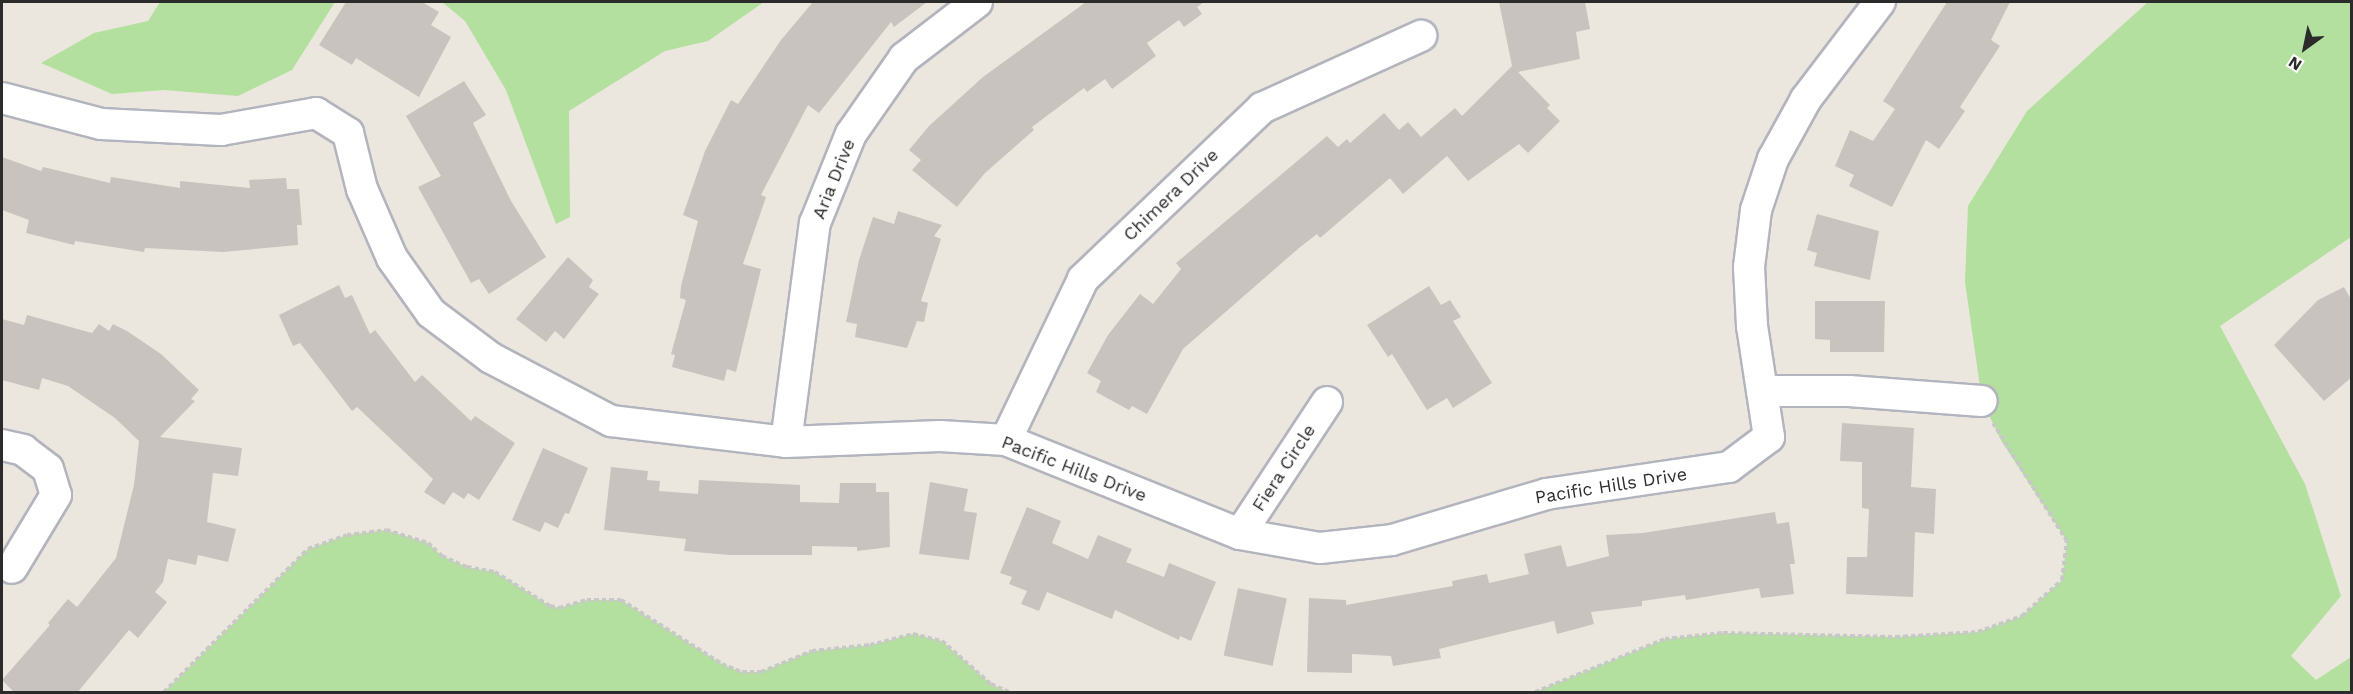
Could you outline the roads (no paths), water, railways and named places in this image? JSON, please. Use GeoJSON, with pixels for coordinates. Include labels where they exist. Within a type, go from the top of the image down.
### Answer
{"type":"FeatureCollection","features":[{"type":"Feature","properties":{"kind":"street","name":"Aria Drive"},"geometry":{"type":"LineString","coordinates":[[786,442],[815,223],[851,134],[904,58],[976,2]]}},
{"type":"Feature","properties":{"kind":"street","name":"Pacific Hills Drive"},"geometry":{"type":"LineString","coordinates":[[2,98],[101,124],[221,130],[316,114],[348,133],[362,189],[392,258],[431,313],[491,358],[611,421],[786,442],[940,436],[1006,440],[1240,534],[1320,548],[1392,540],[1546,494],[1729,467],[1769,437],[1752,326],[1749,267],[1756,210],[1773,159],[1806,99],[1880,2]]}},
{"type":"Feature","properties":{"kind":"street","name":"Chimera Drive"},"geometry":{"type":"LineString","coordinates":[[1006,440],[1083,279],[1262,108],[1421,36]]}},
{"type":"Feature","properties":{"kind":"street"},"geometry":{"type":"LineString","coordinates":[[1762,391],[1849,391],[1982,401]]}},
{"type":"Feature","properties":{"kind":"street","name":"Fiera Circle"},"geometry":{"type":"LineString","coordinates":[[1240,534],[1327,402]]}},
{"type":"Feature","properties":{"kind":"street"},"geometry":{"type":"LineString","coordinates":[[2,445],[23,450],[48,469],[56,495],[12,568]]}}]}
